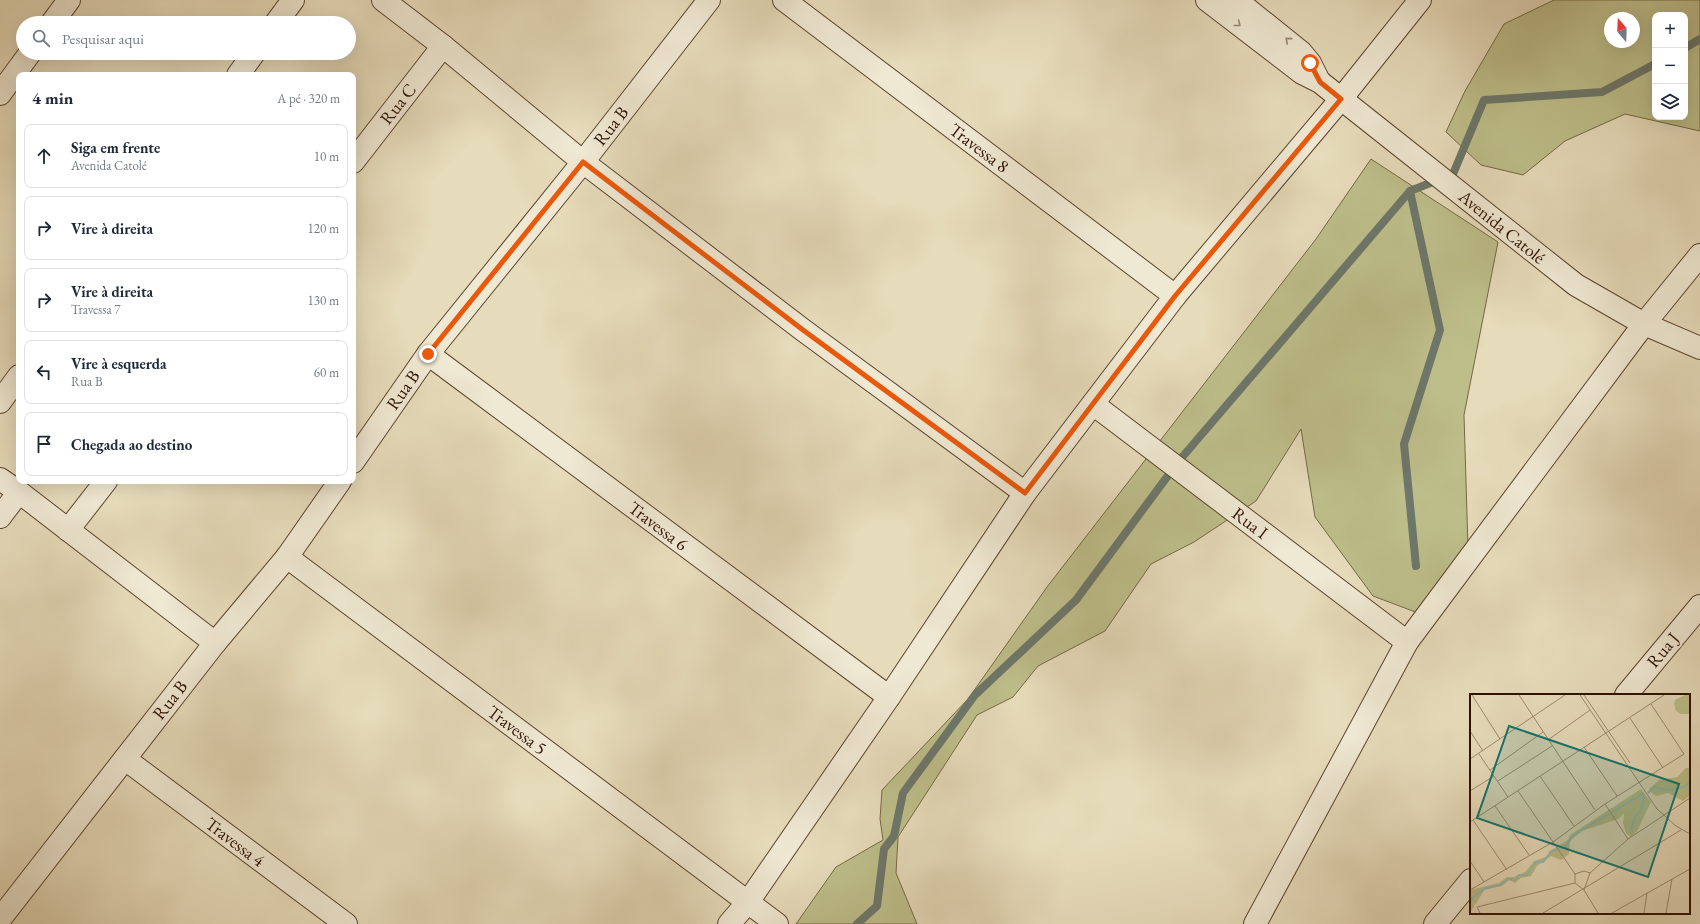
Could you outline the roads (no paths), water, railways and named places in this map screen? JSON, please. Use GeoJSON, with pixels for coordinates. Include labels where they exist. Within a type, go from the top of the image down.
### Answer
{"type":"FeatureCollection","features":[{"type":"Feature","properties":{"kind":"street"},"geometry":{"type":"LineString","coordinates":[[57,16],[69,0]]}},
{"type":"Feature","properties":{"kind":"street"},"geometry":{"type":"LineString","coordinates":[[281,16],[293,0]]}},
{"type":"Feature","properties":{"kind":"street","name":"Rua B"},"geometry":{"type":"LineString","coordinates":[[356,458],[428,354],[583,162],[709,0]]}},
{"type":"Feature","properties":{"kind":"street","name":"Travessa 8"},"geometry":{"type":"LineString","coordinates":[[784,0],[1175,296]]}},
{"type":"Feature","properties":{"kind":"street","name":"Avenida Catolé"},"geometry":{"type":"LineString","coordinates":[[1207,0],[1302,73],[1320,82],[1398,146],[1576,285],[1644,324],[1700,348]]}},
{"type":"Feature","properties":{"kind":"street","name":"Avenida Catolé"},"geometry":{"type":"LineString","coordinates":[[1236,0],[1301,52],[1310,63],[1320,82]]}},
{"type":"Feature","properties":{"kind":"street"},"geometry":{"type":"LineString","coordinates":[[729,924],[748,902],[889,697],[1025,493],[1175,296],[1341,99],[1420,0]]}},
{"type":"Feature","properties":{"kind":"street"},"geometry":{"type":"LineString","coordinates":[[390,2],[583,162],[803,330],[1025,493]]}},
{"type":"Feature","properties":{"kind":"street","name":"Rua C"},"geometry":{"type":"LineString","coordinates":[[356,158],[443,46]]}},
{"type":"Feature","properties":{"kind":"street"},"geometry":{"type":"LineString","coordinates":[[16,72],[25,60]]}},
{"type":"Feature","properties":{"kind":"street"},"geometry":{"type":"LineString","coordinates":[[240,72],[249,60]]}},
{"type":"Feature","properties":{"kind":"street"},"geometry":{"type":"LineString","coordinates":[[0,94],[16,72]]}},
{"type":"Feature","properties":{"kind":"street"},"geometry":{"type":"LineString","coordinates":[[1255,924],[1407,642],[1644,324],[1700,255]]}},
{"type":"Feature","properties":{"kind":"street","name":"Travessa 6"},"geometry":{"type":"LineString","coordinates":[[428,354],[889,697]]}},
{"type":"Feature","properties":{"kind":"street"},"geometry":{"type":"LineString","coordinates":[[0,402],[16,380]]}},
{"type":"Feature","properties":{"kind":"street","name":"Rua I"},"geometry":{"type":"LineString","coordinates":[[1093,404],[1407,642]]}},
{"type":"Feature","properties":{"kind":"street"},"geometry":{"type":"LineString","coordinates":[[0,479],[20,492],[215,643]]}},
{"type":"Feature","properties":{"kind":"street"},"geometry":{"type":"LineString","coordinates":[[68,530],[104,484]]}},
{"type":"Feature","properties":{"kind":"street","name":"Rua B"},"geometry":{"type":"LineString","coordinates":[[0,918],[215,643],[287,557],[338,484]]}},
{"type":"Feature","properties":{"kind":"street"},"geometry":{"type":"LineString","coordinates":[[0,517],[20,492]]}},
{"type":"Feature","properties":{"kind":"street","name":"Travessa 5"},"geometry":{"type":"LineString","coordinates":[[287,557],[777,924]]}},
{"type":"Feature","properties":{"kind":"street","name":"Rua J"},"geometry":{"type":"LineString","coordinates":[[1627,694],[1700,606]]}},
{"type":"Feature","properties":{"kind":"street","name":"Travessa 4"},"geometry":{"type":"LineString","coordinates":[[125,759],[346,924]]}},
{"type":"Feature","properties":{"kind":"street"},"geometry":{"type":"LineString","coordinates":[[1434,924],[1470,881]]}},
{"type":"Feature","properties":{"kind":"waterway"},"geometry":{"type":"LineString","coordinates":[[1688,46],[1700,39]]}},
{"type":"Feature","properties":{"kind":"waterway"},"geometry":{"type":"LineString","coordinates":[[1416,566],[1404,444],[1440,330],[1410,191],[1453,174],[1484,100],[1602,92],[1652,66]]}},
{"type":"Feature","properties":{"kind":"waterway"},"geometry":{"type":"LineString","coordinates":[[857,924],[877,906],[884,849],[894,836],[903,793],[975,695],[1076,600],[1178,462],[1410,191]]}}]}
